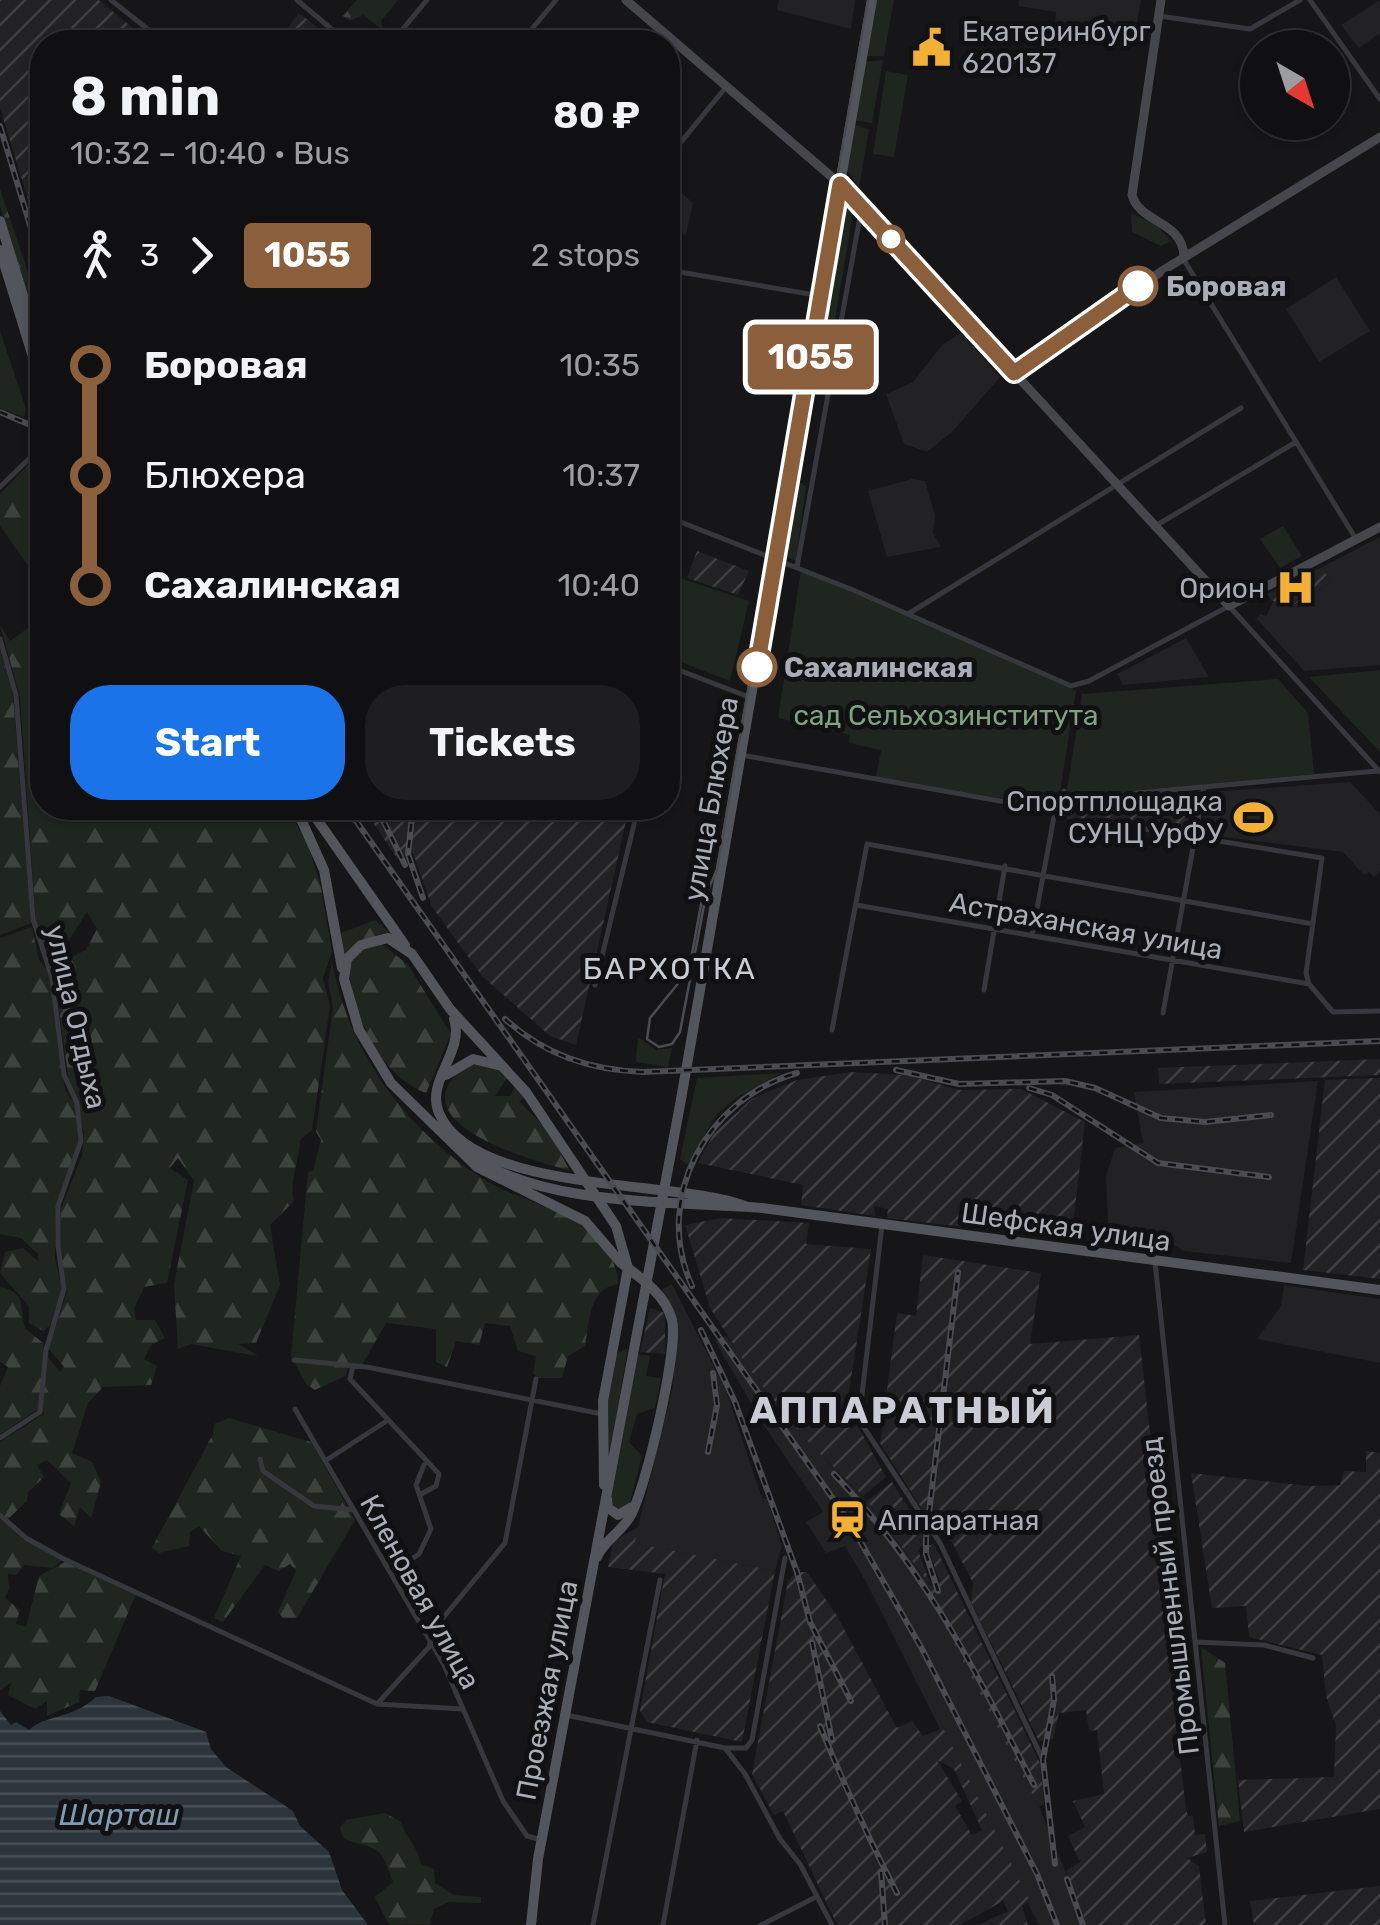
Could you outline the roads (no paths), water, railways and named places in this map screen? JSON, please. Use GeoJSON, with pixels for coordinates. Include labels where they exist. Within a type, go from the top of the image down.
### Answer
{"type":"FeatureCollection","features":[{"type":"Feature","properties":{"kind":"main road"},"geometry":{"type":"LineString","coordinates":[[626,0],[661,30]]}},
{"type":"Feature","properties":{"kind":"main road","name":"улица Блюхера"},"geometry":{"type":"LineString","coordinates":[[612,1465],[742,755],[872,0]]}},
{"type":"Feature","properties":{"kind":"main road"},"geometry":{"type":"LineString","coordinates":[[1162,0],[1132,195],[1138,208],[1174,231],[1184,245],[1184,257]]}},
{"type":"Feature","properties":{"kind":"main road"},"geometry":{"type":"LineString","coordinates":[[680,46],[840,184],[1153,528],[1229,606],[1380,526]]}},
{"type":"Feature","properties":{"kind":"main road"},"geometry":{"type":"LineString","coordinates":[[1014,373],[1184,257],[1380,137]]}},
{"type":"Feature","properties":{"kind":"main road"},"geometry":{"type":"LineString","coordinates":[[0,221],[30,318]]}},
{"type":"Feature","properties":{"kind":"main road"},"geometry":{"type":"LineString","coordinates":[[0,250],[30,347]]}},
{"type":"Feature","properties":{"kind":"main road"},"geometry":{"type":"LineString","coordinates":[[301,820],[324,870],[344,979],[359,1030],[379,1067],[442,1135],[484,1172],[585,1220],[628,1268],[657,1293],[674,1329],[637,1498],[621,1528],[601,1548],[592,1568]]}},
{"type":"Feature","properties":{"kind":"main road"},"geometry":{"type":"LineString","coordinates":[[317,820],[450,1009],[513,1076],[606,1206],[621,1238],[628,1268],[602,1414],[601,1519],[609,1532],[621,1528]]}},
{"type":"Feature","properties":{"kind":"main road"},"geometry":{"type":"LineString","coordinates":[[344,979],[349,956],[372,939],[392,940],[412,954]]}},
{"type":"Feature","properties":{"kind":"main road"},"geometry":{"type":"LineString","coordinates":[[450,1009],[458,1035],[438,1089],[437,1109],[450,1130],[513,1164],[566,1179],[746,1206]]}},
{"type":"Feature","properties":{"kind":"main road"},"geometry":{"type":"LineString","coordinates":[[438,1089],[449,1071],[472,1058],[492,1060],[513,1076]]}},
{"type":"Feature","properties":{"kind":"main road"},"geometry":{"type":"LineString","coordinates":[[442,1135],[478,1160],[544,1185],[733,1209],[746,1206]]}},
{"type":"Feature","properties":{"kind":"main road","name":"Шефская улица"},"geometry":{"type":"LineString","coordinates":[[746,1206],[1380,1290]]}},
{"type":"Feature","properties":{"kind":"main road","name":"Проезжая улица"},"geometry":{"type":"LineString","coordinates":[[531,1925],[541,1840],[612,1465]]}},
{"type":"Feature","properties":{"kind":"main road"},"geometry":{"type":"LineString","coordinates":[[608,1490],[608,1508],[618,1515],[626,1513],[637,1498]]}},
{"type":"Feature","properties":{"kind":"street"},"geometry":{"type":"LineString","coordinates":[[111,0],[149,30]]}},
{"type":"Feature","properties":{"kind":"street"},"geometry":{"type":"LineString","coordinates":[[297,0],[333,30]]}},
{"type":"Feature","properties":{"kind":"street"},"geometry":{"type":"LineString","coordinates":[[402,30],[427,0]]}},
{"type":"Feature","properties":{"kind":"street"},"geometry":{"type":"LineString","coordinates":[[531,30],[556,0]]}},
{"type":"Feature","properties":{"kind":"street"},"geometry":{"type":"LineString","coordinates":[[1159,16],[1250,29],[1300,0]]}},
{"type":"Feature","properties":{"kind":"street"},"geometry":{"type":"LineString","coordinates":[[1310,0],[1380,99]]}},
{"type":"Feature","properties":{"kind":"street"},"geometry":{"type":"LineString","coordinates":[[680,143],[726,86]]}},
{"type":"Feature","properties":{"kind":"street"},"geometry":{"type":"LineString","coordinates":[[797,567],[862,208]]}},
{"type":"Feature","properties":{"kind":"street"},"geometry":{"type":"LineString","coordinates":[[1184,257],[1184,266],[1356,540]]}},
{"type":"Feature","properties":{"kind":"street"},"geometry":{"type":"LineString","coordinates":[[680,272],[822,296]]}},
{"type":"Feature","properties":{"kind":"street"},"geometry":{"type":"LineString","coordinates":[[908,614],[1242,408]]}},
{"type":"Feature","properties":{"kind":"street"},"geometry":{"type":"LineString","coordinates":[[1153,528],[1296,442]]}},
{"type":"Feature","properties":{"kind":"street"},"geometry":{"type":"LineString","coordinates":[[0,486],[30,464]]}},
{"type":"Feature","properties":{"kind":"street"},"geometry":{"type":"LineString","coordinates":[[680,523],[797,567],[1078,686],[1229,606],[1380,771]]}},
{"type":"Feature","properties":{"kind":"street","name":"улица Отдыха"},"geometry":{"type":"LineString","coordinates":[[0,639],[16,694],[33,919],[52,978],[64,1075],[77,1104],[82,1141],[58,1206],[64,1290],[46,1350],[40,1412],[0,1438]]}},
{"type":"Feature","properties":{"kind":"street"},"geometry":{"type":"LineString","coordinates":[[680,671],[752,698]]}},
{"type":"Feature","properties":{"kind":"street"},"geometry":{"type":"LineString","coordinates":[[742,755],[1003,804],[1380,771]]}},
{"type":"Feature","properties":{"kind":"street"},"geometry":{"type":"LineString","coordinates":[[1163,1013],[1204,787]]}},
{"type":"Feature","properties":{"kind":"street"},"geometry":{"type":"LineString","coordinates":[[1032,936],[1055,811],[1064,791]]}},
{"type":"Feature","properties":{"kind":"street"},"geometry":{"type":"LineString","coordinates":[[595,986],[635,820]]}},
{"type":"Feature","properties":{"kind":"street"},"geometry":{"type":"LineString","coordinates":[[1104,822],[1324,860],[1306,973],[1309,984],[1333,1012],[1380,1010]]}},
{"type":"Feature","properties":{"kind":"street"},"geometry":{"type":"LineString","coordinates":[[832,1030],[867,844],[1313,924]]}},
{"type":"Feature","properties":{"kind":"street"},"geometry":{"type":"LineString","coordinates":[[984,990],[1005,866]]}},
{"type":"Feature","properties":{"kind":"street","name":"Астраханская улица"},"geometry":{"type":"LineString","coordinates":[[856,905],[1309,984]]}},
{"type":"Feature","properties":{"kind":"street"},"geometry":{"type":"LineString","coordinates":[[882,1225],[859,1420],[940,1544],[1044,1760]]}},
{"type":"Feature","properties":{"kind":"street","name":"Промышленный проезд"},"geometry":{"type":"LineString","coordinates":[[1155,1262],[1195,1642],[1208,1727],[1226,1925]]}},
{"type":"Feature","properties":{"kind":"street"},"geometry":{"type":"LineString","coordinates":[[294,1360],[353,1366],[602,1414]]}},
{"type":"Feature","properties":{"kind":"street"},"geometry":{"type":"LineString","coordinates":[[353,1366],[350,1380],[440,1478],[436,1486],[420,1494]]}},
{"type":"Feature","properties":{"kind":"street"},"geometry":{"type":"LineString","coordinates":[[377,1704],[505,1542],[536,1379]]}},
{"type":"Feature","properties":{"kind":"street","name":"Кленовая улица"},"geometry":{"type":"LineString","coordinates":[[296,1408],[430,1641],[503,1801],[527,1836],[541,1840]]}},
{"type":"Feature","properties":{"kind":"street"},"geometry":{"type":"LineString","coordinates":[[324,1462],[385,1422]]}},
{"type":"Feature","properties":{"kind":"street"},"geometry":{"type":"LineString","coordinates":[[260,1460],[263,1471],[314,1506],[354,1510]]}},
{"type":"Feature","properties":{"kind":"street"},"geometry":{"type":"LineString","coordinates":[[392,1574],[419,1554],[431,1529],[419,1503],[416,1480],[425,1464]]}},
{"type":"Feature","properties":{"kind":"street"},"geometry":{"type":"LineString","coordinates":[[0,1515],[26,1538],[64,1560],[377,1704],[462,1709]]}},
{"type":"Feature","properties":{"kind":"street"},"geometry":{"type":"LineString","coordinates":[[565,1715],[725,1748],[746,1748],[752,1740],[785,1558]]}},
{"type":"Feature","properties":{"kind":"street"},"geometry":{"type":"LineString","coordinates":[[592,1925],[660,1580]]}},
{"type":"Feature","properties":{"kind":"street"},"geometry":{"type":"LineString","coordinates":[[1195,1642],[1264,1645],[1313,1658]]}},
{"type":"Feature","properties":{"kind":"street"},"geometry":{"type":"LineString","coordinates":[[664,1925],[698,1740]]}},
{"type":"Feature","properties":{"kind":"street"},"geometry":{"type":"LineString","coordinates":[[725,1748],[832,1925]]}},
{"type":"Feature","properties":{"kind":"street"},"geometry":{"type":"LineString","coordinates":[[760,1925],[816,1896]]}},
{"type":"Feature","properties":{"kind":"water","name":"Шарташ"},"geometry":{"type":"Polygon","coordinates":[[[109,1696],[206,1732],[211,1749],[226,1767],[293,1811],[300,1826],[329,1852],[342,1890],[368,1925],[0,1925],[0,1711],[11,1725],[16,1722],[29,1730],[96,1697],[109,1696]]]}},
{"type":"Feature","properties":{"kind":"tram line"},"geometry":{"type":"LineString","coordinates":[[703,894],[689,970],[650,1018],[647,1039],[659,1047],[672,1044],[680,1032],[706,895],[717,869],[868,0]]}},
{"type":"Feature","properties":{"kind":"railway"},"geometry":{"type":"LineString","coordinates":[[0,126],[30,225]]}},
{"type":"Feature","properties":{"kind":"railway"},"geometry":{"type":"LineString","coordinates":[[0,412],[30,425]]}},
{"type":"Feature","properties":{"kind":"railway"},"geometry":{"type":"LineString","coordinates":[[355,820],[848,1520],[921,1647],[1037,1874],[1057,1925]]}},
{"type":"Feature","properties":{"kind":"railway"},"geometry":{"type":"LineString","coordinates":[[383,820],[405,865]]}},
{"type":"Feature","properties":{"kind":"railway"},"geometry":{"type":"LineString","coordinates":[[412,820],[408,854],[423,898]]}},
{"type":"Feature","properties":{"kind":"railway"},"geometry":{"type":"LineString","coordinates":[[505,1019],[536,1042],[569,1058],[605,1068],[643,1072],[1380,1041]]}},
{"type":"Feature","properties":{"kind":"railway"},"geometry":{"type":"LineString","coordinates":[[896,1070],[959,1084],[1065,1081],[1095,1088],[1161,1118],[1205,1122],[1271,1115]]}},
{"type":"Feature","properties":{"kind":"railway"},"geometry":{"type":"LineString","coordinates":[[692,1286],[681,1253],[679,1219],[684,1187],[696,1156],[714,1128],[737,1104],[765,1086],[797,1073]]}},
{"type":"Feature","properties":{"kind":"railway"},"geometry":{"type":"LineString","coordinates":[[1029,1088],[1052,1095],[1158,1163],[1269,1177]]}},
{"type":"Feature","properties":{"kind":"railway"},"geometry":{"type":"LineString","coordinates":[[938,1591],[926,1554],[926,1538],[958,1272]]}},
{"type":"Feature","properties":{"kind":"railway"},"geometry":{"type":"LineString","coordinates":[[701,1330],[735,1402],[797,1572],[810,1622],[851,1701]]}},
{"type":"Feature","properties":{"kind":"railway"},"geometry":{"type":"LineString","coordinates":[[708,1452],[717,1405],[713,1373]]}},
{"type":"Feature","properties":{"kind":"railway"},"geometry":{"type":"LineString","coordinates":[[834,1474],[923,1584],[969,1661],[1034,1785]]}},
{"type":"Feature","properties":{"kind":"railway"},"geometry":{"type":"LineString","coordinates":[[812,1642],[832,1740]]}},
{"type":"Feature","properties":{"kind":"railway"},"geometry":{"type":"LineString","coordinates":[[1052,1676],[1054,1700],[1043,1760],[1055,1864]]}},
{"type":"Feature","properties":{"kind":"railway"},"geometry":{"type":"LineString","coordinates":[[820,1726],[897,1893]]}},
{"type":"Feature","properties":{"kind":"railway"},"geometry":{"type":"LineString","coordinates":[[881,1872],[885,1925]]}},
{"type":"Feature","properties":{"kind":"railway"},"geometry":{"type":"LineString","coordinates":[[1067,1879],[1083,1925]]}},
{"type":"Feature","properties":{"kind":"place","name":"Екатеринбург 620137"},"geometry":{"type":"Point","coordinates":[932,47]}},
{"type":"Feature","properties":{"kind":"place","name":"Боровая"},"geometry":{"type":"Point","coordinates":[1138,286]}},
{"type":"Feature","properties":{"kind":"place","name":"Орион"},"geometry":{"type":"Point","coordinates":[1295,588]}},
{"type":"Feature","properties":{"kind":"place","name":"Сахалинская"},"geometry":{"type":"Point","coordinates":[757,667]}},
{"type":"Feature","properties":{"kind":"place","name":"Спортплощадка СУНЦ УрФУ"},"geometry":{"type":"Point","coordinates":[1253,817]}},
{"type":"Feature","properties":{"kind":"place","name":"Аппаратная"},"geometry":{"type":"Point","coordinates":[848,1520]}},
{"type":"Feature","properties":{"kind":"district","name":"БАРХОТКА"},"geometry":{"type":"Point","coordinates":[670,969]}},
{"type":"Feature","properties":{"kind":"district","name":"АППАРАТНЫЙ"},"geometry":{"type":"Point","coordinates":[903,1410]}},
{"type":"Feature","properties":{"kind":"park label","name":"сад Сельхозинститута"},"geometry":{"type":"Point","coordinates":[946,715]}}]}
